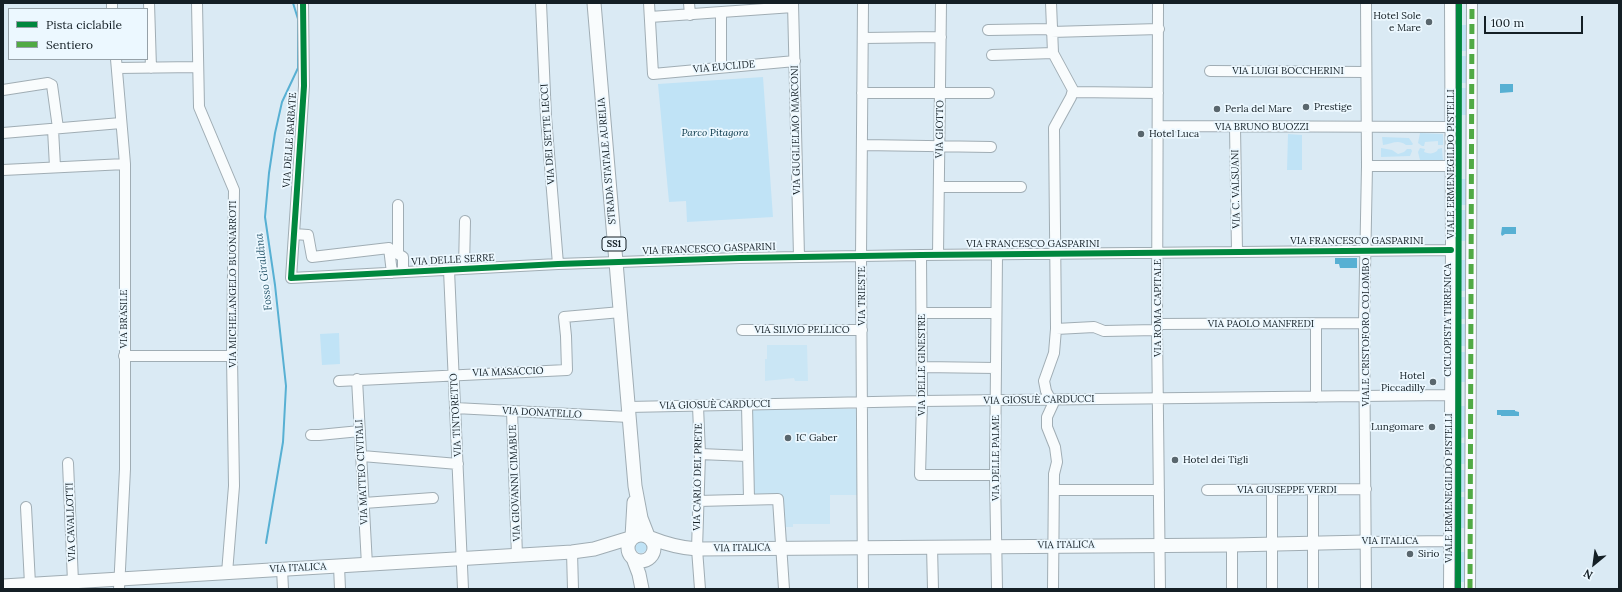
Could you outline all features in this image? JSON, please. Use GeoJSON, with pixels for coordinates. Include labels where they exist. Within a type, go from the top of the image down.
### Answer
{"type":"FeatureCollection","features":[{"type":"Feature","properties":{"kind":"main road","name":"STRADA STATALE AURELIA"},"geometry":{"type":"LineString","coordinates":[[594,3],[635,486],[641,518],[649,537]]}},
{"type":"Feature","properties":{"kind":"main road","name":"STRADA STATALE AURELIA"},"geometry":{"type":"LineString","coordinates":[[631,538],[635,486]]}},
{"type":"Feature","properties":{"kind":"main road"},"geometry":{"type":"LineString","coordinates":[[642,589],[639,574],[630,556],[627,545],[631,538],[637,534],[643,534],[649,537],[654,546],[654,550],[650,558],[646,589]]}},
{"type":"Feature","properties":{"kind":"main road","name":"VIA ITALICA"},"geometry":{"type":"LineString","coordinates":[[649,537],[683,548]]}},
{"type":"Feature","properties":{"kind":"main road","name":"VIA ITALICA"},"geometry":{"type":"LineString","coordinates":[[3,586],[74,582],[120,584],[261,570],[572,552],[594,550],[631,538]]}},
{"type":"Feature","properties":{"kind":"main road","name":"VIA ITALICA"},"geometry":{"type":"LineString","coordinates":[[650,558],[683,548],[1053,546],[1366,542]]}},
{"type":"Feature","properties":{"kind":"main road","name":"VIA ITALICA"},"geometry":{"type":"LineString","coordinates":[[594,550],[630,556]]}},
{"type":"Feature","properties":{"kind":"main road"},"geometry":{"type":"LineString","coordinates":[[630,556],[641,561],[650,558]]}},
{"type":"Feature","properties":{"kind":"street"},"geometry":{"type":"LineString","coordinates":[[149,3],[151,68]]}},
{"type":"Feature","properties":{"kind":"street","name":"VIA MICHELANGELO BUONARROTI"},"geometry":{"type":"LineString","coordinates":[[197,3],[199,107],[234,190],[232,356],[234,486],[228,573]]}},
{"type":"Feature","properties":{"kind":"street","name":"VIA DELLE BARBATE"},"geometry":{"type":"LineString","coordinates":[[291,278],[304,86],[303,3]]}},
{"type":"Feature","properties":{"kind":"street","name":"VIA DEI SETTE LECCI"},"geometry":{"type":"LineString","coordinates":[[541,3],[546,110],[558,264]]}},
{"type":"Feature","properties":{"kind":"street"},"geometry":{"type":"LineString","coordinates":[[649,3],[650,17],[722,13],[732,8],[793,5]]}},
{"type":"Feature","properties":{"kind":"street"},"geometry":{"type":"LineString","coordinates":[[689,3],[690,15]]}},
{"type":"Feature","properties":{"kind":"street","name":"VIA TRIESTE"},"geometry":{"type":"LineString","coordinates":[[863,3],[861,257],[863,589]]}},
{"type":"Feature","properties":{"kind":"street","name":"VIA GIOTTO"},"geometry":{"type":"LineString","coordinates":[[938,255],[941,3]]}},
{"type":"Feature","properties":{"kind":"street"},"geometry":{"type":"LineString","coordinates":[[1051,3],[1053,53],[1073,92],[1060,120],[1054,128],[1054,254],[1056,329],[1054,353],[1044,381],[1046,391],[1053,404],[1047,417],[1057,462],[1054,474],[1053,589]]}},
{"type":"Feature","properties":{"kind":"street","name":"VIA ROMA CAPITALE"},"geometry":{"type":"LineString","coordinates":[[1158,3],[1158,398],[1160,589]]}},
{"type":"Feature","properties":{"kind":"street","name":"VIALE CRISTOFORO COLOMBO"},"geometry":{"type":"LineString","coordinates":[[1366,3],[1367,166],[1364,323],[1366,589]]}},
{"type":"Feature","properties":{"kind":"street","name":"VIALE ERMENEGILDO PISTELLI"},"geometry":{"type":"LineString","coordinates":[[1449,589],[1448,541],[1451,250],[1450,3]]}},
{"type":"Feature","properties":{"kind":"street"},"geometry":{"type":"LineString","coordinates":[[1470,589],[1472,3]]}},
{"type":"Feature","properties":{"kind":"street","name":"VIA GUGLIELMO MARCONI"},"geometry":{"type":"LineString","coordinates":[[793,5],[799,257]]}},
{"type":"Feature","properties":{"kind":"street"},"geometry":{"type":"LineString","coordinates":[[722,13],[722,67]]}},
{"type":"Feature","properties":{"kind":"street","name":"VIA EUCLIDE"},"geometry":{"type":"LineString","coordinates":[[650,17],[653,74],[795,61]]}},
{"type":"Feature","properties":{"kind":"street"},"geometry":{"type":"LineString","coordinates":[[988,30],[1051,31],[1159,29]]}},
{"type":"Feature","properties":{"kind":"street"},"geometry":{"type":"LineString","coordinates":[[863,38],[941,37]]}},
{"type":"Feature","properties":{"kind":"street"},"geometry":{"type":"LineString","coordinates":[[992,54],[1053,53]]}},
{"type":"Feature","properties":{"kind":"street"},"geometry":{"type":"LineString","coordinates":[[117,63],[151,68],[198,66]]}},
{"type":"Feature","properties":{"kind":"street","name":"VIA BRASILE"},"geometry":{"type":"LineString","coordinates":[[117,63],[125,164],[125,469],[120,584]]}},
{"type":"Feature","properties":{"kind":"street","name":"VIA LUIGI BOCCHERINI"},"geometry":{"type":"LineString","coordinates":[[1210,71],[1366,72]]}},
{"type":"Feature","properties":{"kind":"street"},"geometry":{"type":"LineString","coordinates":[[3,90],[48,83],[52,85],[55,128],[55,167]]}},
{"type":"Feature","properties":{"kind":"street"},"geometry":{"type":"LineString","coordinates":[[1073,92],[1158,93]]}},
{"type":"Feature","properties":{"kind":"street"},"geometry":{"type":"LineString","coordinates":[[862,93],[989,93]]}},
{"type":"Feature","properties":{"kind":"street"},"geometry":{"type":"LineString","coordinates":[[3,133],[121,123]]}},
{"type":"Feature","properties":{"kind":"street","name":"VIA BRUNO BUOZZI"},"geometry":{"type":"LineString","coordinates":[[1158,126],[1450,127]]}},
{"type":"Feature","properties":{"kind":"street","name":"VIA C. VALSUANI"},"geometry":{"type":"LineString","coordinates":[[1235,127],[1237,251]]}},
{"type":"Feature","properties":{"kind":"street"},"geometry":{"type":"LineString","coordinates":[[862,145],[991,147]]}},
{"type":"Feature","properties":{"kind":"street"},"geometry":{"type":"LineString","coordinates":[[3,170],[125,164]]}},
{"type":"Feature","properties":{"kind":"street"},"geometry":{"type":"LineString","coordinates":[[1367,166],[1450,166]]}},
{"type":"Feature","properties":{"kind":"street"},"geometry":{"type":"LineString","coordinates":[[940,187],[1021,188]]}},
{"type":"Feature","properties":{"kind":"street"},"geometry":{"type":"LineString","coordinates":[[398,205],[398,254],[403,257],[403,272]]}},
{"type":"Feature","properties":{"kind":"street"},"geometry":{"type":"LineString","coordinates":[[464,269],[465,221]]}},
{"type":"Feature","properties":{"kind":"street"},"geometry":{"type":"LineString","coordinates":[[294,234],[308,235],[312,257],[389,248],[392,273]]}},
{"type":"Feature","properties":{"kind":"street","name":"VIA FRANCESCO GASPARINI"},"geometry":{"type":"LineString","coordinates":[[615,262],[920,255],[1451,250]]}},
{"type":"Feature","properties":{"kind":"street","name":"VIA DELLE GINESTRE"},"geometry":{"type":"LineString","coordinates":[[920,255],[922,313],[920,475],[995,475]]}},
{"type":"Feature","properties":{"kind":"street","name":"VIA DELLE PALME"},"geometry":{"type":"LineString","coordinates":[[996,255],[995,475],[997,589]]}},
{"type":"Feature","properties":{"kind":"street","name":"VIA DELLE SERRE"},"geometry":{"type":"LineString","coordinates":[[291,278],[615,262]]}},
{"type":"Feature","properties":{"kind":"street","name":"VIA TINTORETTO"},"geometry":{"type":"LineString","coordinates":[[448,270],[463,559],[463,589]]}},
{"type":"Feature","properties":{"kind":"street","name":"VIA MASACCIO"},"geometry":{"type":"LineString","coordinates":[[339,381],[454,374],[567,370],[564,317],[621,312]]}},
{"type":"Feature","properties":{"kind":"street"},"geometry":{"type":"LineString","coordinates":[[922,313],[996,313]]}},
{"type":"Feature","properties":{"kind":"street","name":"VIA PAOLO MANFREDI"},"geometry":{"type":"LineString","coordinates":[[1056,329],[1094,327],[1104,330],[1158,327],[1364,323]]}},
{"type":"Feature","properties":{"kind":"street"},"geometry":{"type":"LineString","coordinates":[[1316,324],[1316,397]]}},
{"type":"Feature","properties":{"kind":"street","name":"VIA SILVIO PELLICO"},"geometry":{"type":"LineString","coordinates":[[742,330],[862,330]]}},
{"type":"Feature","properties":{"kind":"street"},"geometry":{"type":"LineString","coordinates":[[124,356],[232,356]]}},
{"type":"Feature","properties":{"kind":"street"},"geometry":{"type":"LineString","coordinates":[[922,367],[996,368]]}},
{"type":"Feature","properties":{"kind":"street","name":"VIA MATTEO CIVITALI"},"geometry":{"type":"LineString","coordinates":[[358,379],[367,565]]}},
{"type":"Feature","properties":{"kind":"street","name":"VIA GIOSUÈ CARDUCCI"},"geometry":{"type":"LineString","coordinates":[[628,412],[698,406],[815,403],[1450,395]]}},
{"type":"Feature","properties":{"kind":"street"},"geometry":{"type":"LineString","coordinates":[[748,405],[747,456],[749,499]]}},
{"type":"Feature","properties":{"kind":"street","name":"VIA CARLO DEL PRETE"},"geometry":{"type":"LineString","coordinates":[[698,406],[700,454],[697,548],[700,589]]}},
{"type":"Feature","properties":{"kind":"street","name":"VIA DONATELLO"},"geometry":{"type":"LineString","coordinates":[[455,408],[512,411],[628,412]]}},
{"type":"Feature","properties":{"kind":"street","name":"VIA GIOVANNI CIMABUE"},"geometry":{"type":"LineString","coordinates":[[512,411],[517,556]]}},
{"type":"Feature","properties":{"kind":"street"},"geometry":{"type":"LineString","coordinates":[[312,435],[360,431]]}},
{"type":"Feature","properties":{"kind":"street"},"geometry":{"type":"LineString","coordinates":[[700,454],[747,456]]}},
{"type":"Feature","properties":{"kind":"street"},"geometry":{"type":"LineString","coordinates":[[362,456],[458,464]]}},
{"type":"Feature","properties":{"kind":"street","name":"VIA CAVALLOTTI"},"geometry":{"type":"LineString","coordinates":[[68,463],[74,582]]}},
{"type":"Feature","properties":{"kind":"street","name":"VIA GIUSEPPE VERDI"},"geometry":{"type":"LineString","coordinates":[[1207,490],[1366,489]]}},
{"type":"Feature","properties":{"kind":"street"},"geometry":{"type":"LineString","coordinates":[[1054,490],[1159,490]]}},
{"type":"Feature","properties":{"kind":"street"},"geometry":{"type":"LineString","coordinates":[[1272,490],[1272,589]]}},
{"type":"Feature","properties":{"kind":"street"},"geometry":{"type":"LineString","coordinates":[[1313,490],[1313,589]]}},
{"type":"Feature","properties":{"kind":"street"},"geometry":{"type":"LineString","coordinates":[[364,503],[433,498]]}},
{"type":"Feature","properties":{"kind":"street"},"geometry":{"type":"LineString","coordinates":[[698,500],[778,499],[784,589]]}},
{"type":"Feature","properties":{"kind":"street"},"geometry":{"type":"LineString","coordinates":[[26,507],[30,584]]}},
{"type":"Feature","properties":{"kind":"street","name":"VIA ITALICA"},"geometry":{"type":"LineString","coordinates":[[1366,542],[1448,541]]}},
{"type":"Feature","properties":{"kind":"street"},"geometry":{"type":"LineString","coordinates":[[1232,544],[1232,589]]}},
{"type":"Feature","properties":{"kind":"street"},"geometry":{"type":"LineString","coordinates":[[932,546],[933,589]]}},
{"type":"Feature","properties":{"kind":"street"},"geometry":{"type":"LineString","coordinates":[[572,552],[573,589]]}},
{"type":"Feature","properties":{"kind":"street"},"geometry":{"type":"LineString","coordinates":[[339,566],[340,589]]}},
{"type":"Feature","properties":{"kind":"street"},"geometry":{"type":"LineString","coordinates":[[282,569],[283,589]]}},
{"type":"Feature","properties":{"kind":"shaded area"},"geometry":{"type":"Polygon","coordinates":[[[767,345],[807,345],[808,381],[795,381],[794,378],[765,381],[765,359],[767,359],[767,345]]]}},
{"type":"Feature","properties":{"kind":"shaded area"},"geometry":{"type":"Polygon","coordinates":[[[752,409],[858,409],[858,495],[830,495],[830,524],[793,524],[793,527],[783,527],[782,496],[752,496],[752,409]]]}},
{"type":"Feature","properties":{"kind":"green space"},"geometry":{"type":"Polygon","coordinates":[[[1461,25],[1467,25],[1467,51],[1461,51],[1461,25]]]}},
{"type":"Feature","properties":{"kind":"green space"},"geometry":{"type":"Polygon","coordinates":[[[1461,56],[1467,56],[1467,83],[1461,83],[1461,56]]]}},
{"type":"Feature","properties":{"kind":"green space","name":"Parco Pitagora"},"geometry":{"type":"Polygon","coordinates":[[[763,77],[773,217],[687,222],[686,201],[669,202],[658,84],[763,77]]]}},
{"type":"Feature","properties":{"kind":"green space"},"geometry":{"type":"Polygon","coordinates":[[[1461,88],[1467,88],[1467,115],[1461,115],[1461,88]]]}},
{"type":"Feature","properties":{"kind":"green space"},"geometry":{"type":"Polygon","coordinates":[[[1420,133],[1443,134],[1443,145],[1438,145],[1438,141],[1425,142],[1424,146],[1422,146],[1418,143],[1420,133]]]}},
{"type":"Feature","properties":{"kind":"green space"},"geometry":{"type":"Polygon","coordinates":[[[1288,134],[1302,135],[1302,170],[1287,170],[1288,134]]]}},
{"type":"Feature","properties":{"kind":"green space"},"geometry":{"type":"Polygon","coordinates":[[[1382,137],[1409,138],[1413,144],[1406,145],[1398,142],[1383,145],[1382,137]]]}},
{"type":"Feature","properties":{"kind":"green space"},"geometry":{"type":"Polygon","coordinates":[[[1381,148],[1392,150],[1398,154],[1407,149],[1411,149],[1412,151],[1410,156],[1381,157],[1381,148]]]}},
{"type":"Feature","properties":{"kind":"green space"},"geometry":{"type":"Polygon","coordinates":[[[1420,148],[1425,149],[1424,152],[1431,153],[1442,148],[1443,161],[1420,160],[1418,152],[1420,148]]]}},
{"type":"Feature","properties":{"kind":"green space"},"geometry":{"type":"Polygon","coordinates":[[[1461,179],[1467,179],[1467,205],[1461,205],[1461,179]]]}},
{"type":"Feature","properties":{"kind":"green space"},"geometry":{"type":"Polygon","coordinates":[[[1461,210],[1467,210],[1467,241],[1461,241],[1461,210]]]}},
{"type":"Feature","properties":{"kind":"green space"},"geometry":{"type":"Polygon","coordinates":[[[1461,260],[1467,260],[1467,291],[1461,291],[1461,260]]]}},
{"type":"Feature","properties":{"kind":"green space"},"geometry":{"type":"Polygon","coordinates":[[[1461,297],[1467,297],[1467,319],[1461,319],[1461,297]]]}},
{"type":"Feature","properties":{"kind":"green space"},"geometry":{"type":"Polygon","coordinates":[[[1461,324],[1467,324],[1466,346],[1461,346],[1461,324]]]}},
{"type":"Feature","properties":{"kind":"green space"},"geometry":{"type":"Polygon","coordinates":[[[339,333],[340,364],[322,365],[320,334],[339,333]]]}},
{"type":"Feature","properties":{"kind":"green space"},"geometry":{"type":"Polygon","coordinates":[[[1461,352],[1467,352],[1467,382],[1461,382],[1461,352]]]}},
{"type":"Feature","properties":{"kind":"green space"},"geometry":{"type":"Polygon","coordinates":[[[1461,406],[1467,406],[1467,437],[1461,438],[1461,406]]]}},
{"type":"Feature","properties":{"kind":"green space"},"geometry":{"type":"Polygon","coordinates":[[[1461,443],[1467,443],[1466,464],[1461,464],[1461,443]]]}},
{"type":"Feature","properties":{"kind":"green space"},"geometry":{"type":"Polygon","coordinates":[[[1461,470],[1466,470],[1466,492],[1461,492],[1461,470]]]}},
{"type":"Feature","properties":{"kind":"green space"},"geometry":{"type":"Polygon","coordinates":[[[1461,497],[1467,497],[1466,528],[1460,528],[1461,497]]]}},
{"type":"Feature","properties":{"kind":"green space"},"geometry":{"type":"Polygon","coordinates":[[[643,541],[646,542],[646,552],[639,553],[636,552],[635,545],[636,542],[643,541]]]}},
{"type":"Feature","properties":{"kind":"green space"},"geometry":{"type":"Polygon","coordinates":[[[1461,552],[1467,552],[1466,582],[1460,582],[1461,552]]]}},
{"type":"Feature","properties":{"kind":"water"},"geometry":{"type":"Polygon","coordinates":[[[1500,84],[1513,84],[1513,92],[1500,93],[1500,84]]]}},
{"type":"Feature","properties":{"kind":"water"},"geometry":{"type":"Polygon","coordinates":[[[1502,227],[1516,227],[1516,234],[1505,234],[1502,236],[1502,227]]]}},
{"type":"Feature","properties":{"kind":"water"},"geometry":{"type":"Polygon","coordinates":[[[1335,258],[1357,258],[1357,268],[1340,268],[1339,264],[1335,264],[1335,258]]]}},
{"type":"Feature","properties":{"kind":"water"},"geometry":{"type":"Polygon","coordinates":[[[1497,410],[1515,410],[1519,412],[1519,416],[1497,415],[1497,410]]]}},
{"type":"Feature","properties":{"kind":"waterway","name":"Fosso Giraldina"},"geometry":{"type":"LineString","coordinates":[[266,543],[283,442],[286,386],[275,285],[265,217],[269,173],[275,133],[282,102],[298,68],[298,19],[293,3]]}},
{"type":"Feature","properties":{"kind":"marked path"},"geometry":{"type":"LineString","coordinates":[[1470,589],[1472,3]]}},
{"type":"Feature","properties":{"kind":"cycle path"},"geometry":{"type":"LineString","coordinates":[[303,3],[304,86],[291,278],[558,264],[740,258],[1451,250]]}},
{"type":"Feature","properties":{"kind":"cycle path","name":"CICLOPISTA TIRRENICA"},"geometry":{"type":"LineString","coordinates":[[1458,589],[1459,3]]}},
{"type":"Feature","properties":{"kind":"place","name":"Hotel Sole e Mare"},"geometry":{"type":"Point","coordinates":[1429,22]}},
{"type":"Feature","properties":{"kind":"place","name":"Prestige"},"geometry":{"type":"Point","coordinates":[1306,107]}},
{"type":"Feature","properties":{"kind":"place","name":"Perla del Mare"},"geometry":{"type":"Point","coordinates":[1217,109]}},
{"type":"Feature","properties":{"kind":"place","name":"Hotel Luca"},"geometry":{"type":"Point","coordinates":[1141,134]}},
{"type":"Feature","properties":{"kind":"place","name":"Hotel Piccadilly"},"geometry":{"type":"Point","coordinates":[1433,382]}},
{"type":"Feature","properties":{"kind":"place","name":"Lungomare"},"geometry":{"type":"Point","coordinates":[1432,427]}},
{"type":"Feature","properties":{"kind":"place","name":"IC Gaber"},"geometry":{"type":"Point","coordinates":[788,438]}},
{"type":"Feature","properties":{"kind":"place","name":"Hotel dei Tigli"},"geometry":{"type":"Point","coordinates":[1175,460]}},
{"type":"Feature","properties":{"kind":"place","name":"Sirio"},"geometry":{"type":"Point","coordinates":[1410,554]}}]}
